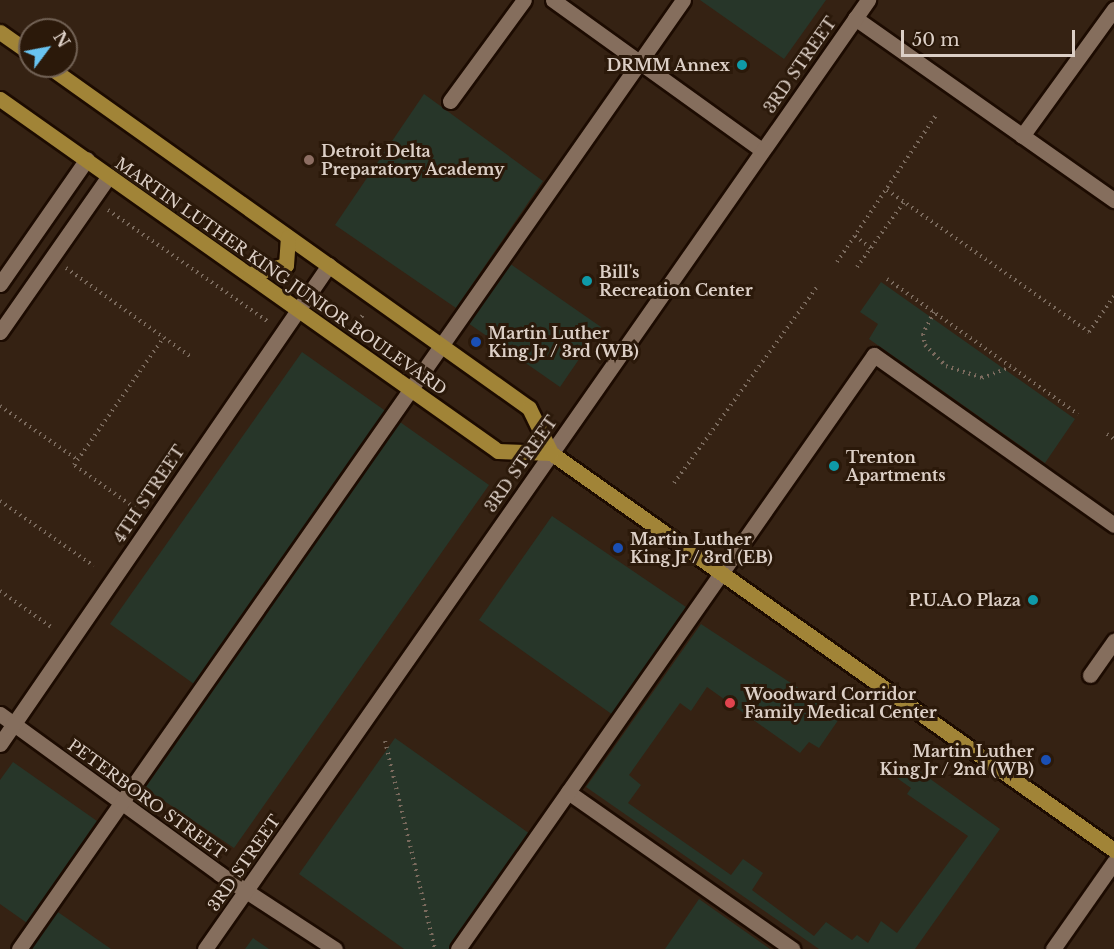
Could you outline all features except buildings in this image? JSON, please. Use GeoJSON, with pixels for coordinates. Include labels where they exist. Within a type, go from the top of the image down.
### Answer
{"type":"FeatureCollection","features":[{"type":"Feature","properties":{"kind":"main road"},"geometry":{"type":"LineString","coordinates":[[0,32],[18,45]]}},
{"type":"Feature","properties":{"kind":"main road"},"geometry":{"type":"LineString","coordinates":[[65,78],[529,408],[551,453],[1114,850]]}},
{"type":"Feature","properties":{"kind":"main road","name":"MARTIN LUTHER KING JUNIOR BOULEVARD"},"geometry":{"type":"LineString","coordinates":[[0,99],[498,451],[551,453]]}},
{"type":"Feature","properties":{"kind":"main road"},"geometry":{"type":"LineString","coordinates":[[250,274],[286,265],[288,237]]}},
{"type":"Feature","properties":{"kind":"street"},"geometry":{"type":"LineString","coordinates":[[450,101],[524,0]]}},
{"type":"Feature","properties":{"kind":"street"},"geometry":{"type":"LineString","coordinates":[[553,0],[762,150]]}},
{"type":"Feature","properties":{"kind":"street"},"geometry":{"type":"LineString","coordinates":[[19,949],[444,348],[638,62],[683,0]]}},
{"type":"Feature","properties":{"kind":"street","name":"3RD STREET"},"geometry":{"type":"LineString","coordinates":[[205,949],[868,0]]}},
{"type":"Feature","properties":{"kind":"street"},"geometry":{"type":"LineString","coordinates":[[1022,136],[1114,9]]}},
{"type":"Feature","properties":{"kind":"street"},"geometry":{"type":"LineString","coordinates":[[855,18],[1114,200]]}},
{"type":"Feature","properties":{"kind":"street"},"geometry":{"type":"LineString","coordinates":[[0,284],[87,159]]}},
{"type":"Feature","properties":{"kind":"street"},"geometry":{"type":"LineString","coordinates":[[0,332],[109,176]]}},
{"type":"Feature","properties":{"kind":"street","name":"4TH STREET"},"geometry":{"type":"LineString","coordinates":[[0,744],[329,265]]}},
{"type":"Feature","properties":{"kind":"street"},"geometry":{"type":"LineString","coordinates":[[458,949],[874,355],[1114,525]]}},
{"type":"Feature","properties":{"kind":"street"},"geometry":{"type":"LineString","coordinates":[[1090,675],[1114,641]]}},
{"type":"Feature","properties":{"kind":"street","name":"PETERBORO STREET"},"geometry":{"type":"LineString","coordinates":[[0,714],[246,892],[335,949]]}},
{"type":"Feature","properties":{"kind":"street"},"geometry":{"type":"LineString","coordinates":[[568,792],[792,949]]}},
{"type":"Feature","properties":{"kind":"street"},"geometry":{"type":"LineString","coordinates":[[1053,949],[1114,862]]}},
{"type":"Feature","properties":{"kind":"path"},"geometry":{"type":"LineString","coordinates":[[837,262],[936,116]]}},
{"type":"Feature","properties":{"kind":"path"},"geometry":{"type":"LineString","coordinates":[[887,190],[1089,332],[1114,296]]}},
{"type":"Feature","properties":{"kind":"path"},"geometry":{"type":"LineString","coordinates":[[857,267],[904,202]]}},
{"type":"Feature","properties":{"kind":"path"},"geometry":{"type":"LineString","coordinates":[[108,210],[267,320],[264,324]]}},
{"type":"Feature","properties":{"kind":"path"},"geometry":{"type":"LineString","coordinates":[[855,236],[871,248]]}},
{"type":"Feature","properties":{"kind":"path"},"geometry":{"type":"LineString","coordinates":[[66,268],[190,356]]}},
{"type":"Feature","properties":{"kind":"path"},"geometry":{"type":"LineString","coordinates":[[887,279],[1078,414]]}},
{"type":"Feature","properties":{"kind":"path"},"geometry":{"type":"LineString","coordinates":[[674,483],[817,287]]}},
{"type":"Feature","properties":{"kind":"path"},"geometry":{"type":"LineString","coordinates":[[355,327],[366,310]]}},
{"type":"Feature","properties":{"kind":"path"},"geometry":{"type":"LineString","coordinates":[[934,312],[923,334],[925,345],[946,366],[982,378],[1010,366]]}},
{"type":"Feature","properties":{"kind":"path"},"geometry":{"type":"LineString","coordinates":[[135,508],[74,465],[164,337]]}},
{"type":"Feature","properties":{"kind":"path"},"geometry":{"type":"LineString","coordinates":[[0,406],[78,460]]}},
{"type":"Feature","properties":{"kind":"path"},"geometry":{"type":"LineString","coordinates":[[1107,434],[1114,439]]}},
{"type":"Feature","properties":{"kind":"path"},"geometry":{"type":"LineString","coordinates":[[0,501],[94,566]]}},
{"type":"Feature","properties":{"kind":"path"},"geometry":{"type":"LineString","coordinates":[[0,591],[51,627]]}},
{"type":"Feature","properties":{"kind":"path"},"geometry":{"type":"LineString","coordinates":[[385,741],[435,949]]}},
{"type":"Feature","properties":{"kind":"green space"},"geometry":{"type":"Polygon","coordinates":[[[700,0],[826,0],[784,59],[700,0]]]}},
{"type":"Feature","properties":{"kind":"green space"},"geometry":{"type":"Polygon","coordinates":[[[424,94],[543,181],[456,308],[335,225],[424,94]]]}},
{"type":"Feature","properties":{"kind":"green space"},"geometry":{"type":"Polygon","coordinates":[[[509,263],[601,327],[560,387],[468,323],[509,263]]]}},
{"type":"Feature","properties":{"kind":"green space"},"geometry":{"type":"Polygon","coordinates":[[[881,282],[1075,419],[1045,463],[869,339],[878,324],[860,312],[881,282]]]}},
{"type":"Feature","properties":{"kind":"green space"},"geometry":{"type":"Polygon","coordinates":[[[302,352],[387,412],[194,684],[110,624],[302,352]]]}},
{"type":"Feature","properties":{"kind":"green space"},"geometry":{"type":"Polygon","coordinates":[[[400,422],[489,485],[234,848],[145,788],[208,698],[202,693],[400,422]]]}},
{"type":"Feature","properties":{"kind":"green space"},"geometry":{"type":"Polygon","coordinates":[[[552,516],[686,607],[613,715],[479,620],[552,516]]]}},
{"type":"Feature","properties":{"kind":"green space"},"geometry":{"type":"Polygon","coordinates":[[[701,624],[841,716],[819,748],[809,742],[800,753],[707,687],[691,711],[680,703],[629,775],[641,785],[628,803],[731,875],[743,859],[763,873],[752,890],[814,936],[826,922],[852,940],[857,935],[868,943],[881,921],[897,933],[968,836],[907,794],[911,788],[897,778],[908,763],[1000,829],[915,949],[819,949],[586,787],[701,624]]]}},
{"type":"Feature","properties":{"kind":"green space"},"geometry":{"type":"Polygon","coordinates":[[[395,738],[530,834],[449,949],[404,949],[299,874],[395,738]]]}},
{"type":"Feature","properties":{"kind":"green space"},"geometry":{"type":"Polygon","coordinates":[[[13,762],[97,821],[27,923],[0,904],[0,780],[13,762]]]}},
{"type":"Feature","properties":{"kind":"green space"},"geometry":{"type":"Polygon","coordinates":[[[699,899],[770,949],[665,949],[699,899]]]}},
{"type":"Feature","properties":{"kind":"green space"},"geometry":{"type":"Polygon","coordinates":[[[55,910],[111,949],[27,949],[55,910]]]}},
{"type":"Feature","properties":{"kind":"green space"},"geometry":{"type":"Polygon","coordinates":[[[253,938],[269,949],[245,949],[253,938]]]}},
{"type":"Feature","properties":{"kind":"place","name":"DRMM Annex"},"geometry":{"type":"Point","coordinates":[742,65]}},
{"type":"Feature","properties":{"kind":"place","name":"Detroit Delta Preparatory Academy"},"geometry":{"type":"Point","coordinates":[309,160]}},
{"type":"Feature","properties":{"kind":"place","name":"Bill's Recreation Center"},"geometry":{"type":"Point","coordinates":[587,281]}},
{"type":"Feature","properties":{"kind":"place","name":"Martin Luther King Jr / 3rd (WB)"},"geometry":{"type":"Point","coordinates":[476,342]}},
{"type":"Feature","properties":{"kind":"place","name":"Trenton Apartments"},"geometry":{"type":"Point","coordinates":[834,466]}},
{"type":"Feature","properties":{"kind":"place","name":"Martin Luther King Jr / 3rd (EB)"},"geometry":{"type":"Point","coordinates":[618,548]}},
{"type":"Feature","properties":{"kind":"place","name":"P.U.A.O Plaza"},"geometry":{"type":"Point","coordinates":[1033,600]}},
{"type":"Feature","properties":{"kind":"place","name":"Woodward Corridor Family Medical Center"},"geometry":{"type":"Point","coordinates":[730,703]}},
{"type":"Feature","properties":{"kind":"place","name":"Martin Luther King Jr / 2nd (WB)"},"geometry":{"type":"Point","coordinates":[1046,760]}}]}
